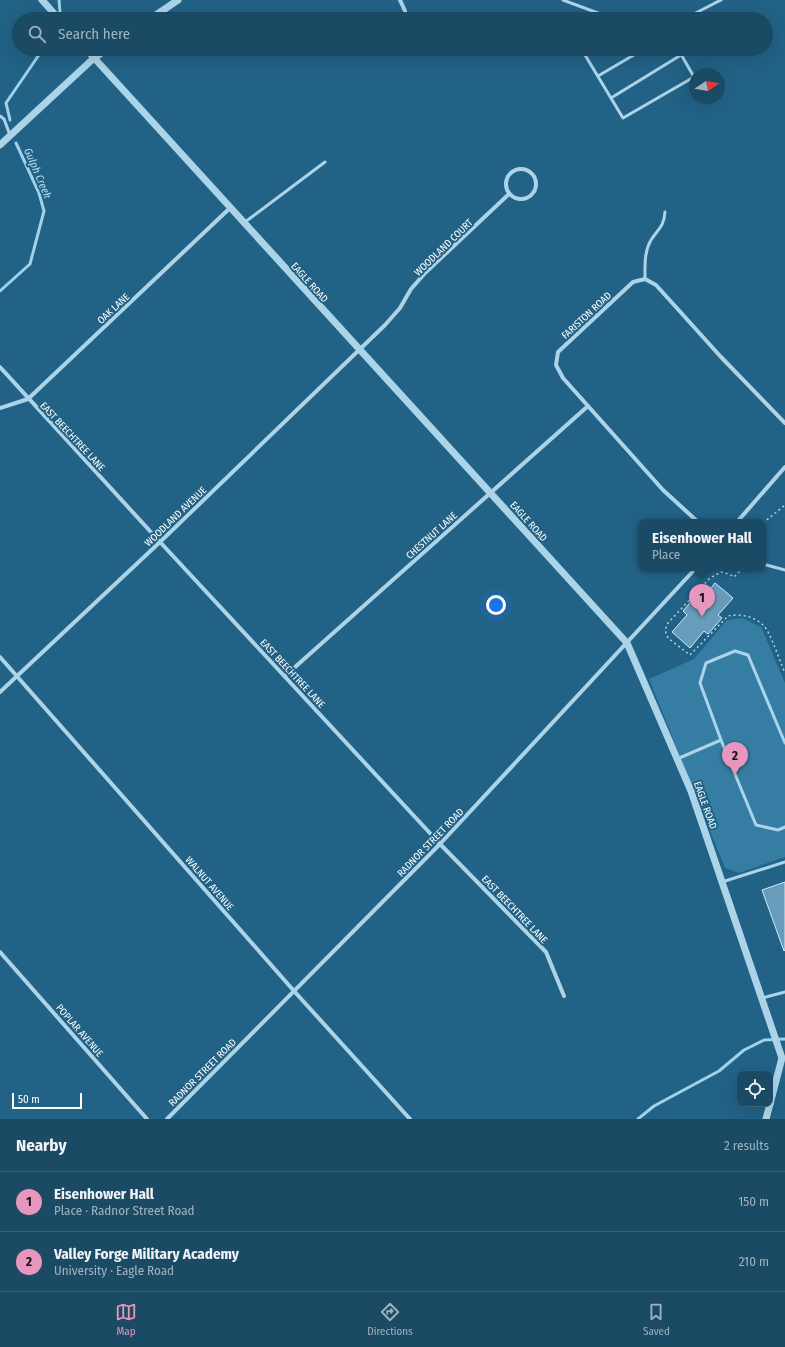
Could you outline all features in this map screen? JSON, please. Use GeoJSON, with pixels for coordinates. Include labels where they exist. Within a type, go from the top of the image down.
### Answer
{"type":"FeatureCollection","features":[{"type":"Feature","properties":{"kind":"street"},"geometry":{"type":"LineString","coordinates":[[42,0],[53,12]]}},
{"type":"Feature","properties":{"kind":"street"},"geometry":{"type":"LineString","coordinates":[[160,12],[178,0]]}},
{"type":"Feature","properties":{"kind":"street"},"geometry":{"type":"LineString","coordinates":[[400,0],[405,11]]}},
{"type":"Feature","properties":{"kind":"street"},"geometry":{"type":"LineString","coordinates":[[0,145],[97,56]]}},
{"type":"Feature","properties":{"kind":"street","name":"EAGLE ROAD"},"geometry":{"type":"LineString","coordinates":[[94,58],[627,643],[691,791],[784,1058],[773,1094]]}},
{"type":"Feature","properties":{"kind":"street"},"geometry":{"type":"LineString","coordinates":[[522,169],[532,174],[535,184],[533,192],[529,196],[517,198],[509,194],[506,180],[513,171],[522,169]]}},
{"type":"Feature","properties":{"kind":"street","name":"WOODLAND COURT"},"geometry":{"type":"LineString","coordinates":[[359,350],[395,314],[411,289],[425,273],[509,194]]}},
{"type":"Feature","properties":{"kind":"street","name":"OAK LANE"},"geometry":{"type":"LineString","coordinates":[[0,408],[28,399],[230,208]]}},
{"type":"Feature","properties":{"kind":"street"},"geometry":{"type":"LineString","coordinates":[[645,279],[656,285],[721,357],[785,423]]}},
{"type":"Feature","properties":{"kind":"street","name":"FARISTON ROAD"},"geometry":{"type":"LineString","coordinates":[[645,279],[633,282],[558,352],[556,365],[563,378],[662,490],[695,519]]}},
{"type":"Feature","properties":{"kind":"street","name":"WOODLAND AVENUE"},"geometry":{"type":"LineString","coordinates":[[0,692],[18,677],[160,542],[359,350]]}},
{"type":"Feature","properties":{"kind":"street","name":"EAST BEECHTREE LANE"},"geometry":{"type":"LineString","coordinates":[[0,367],[440,844],[546,952],[564,996]]}},
{"type":"Feature","properties":{"kind":"street","name":"CHESTNUT LANE"},"geometry":{"type":"LineString","coordinates":[[284,676],[588,406]]}},
{"type":"Feature","properties":{"kind":"street"},"geometry":{"type":"LineString","coordinates":[[740,519],[785,467]]}},
{"type":"Feature","properties":{"kind":"street","name":"RADNOR STREET ROAD"},"geometry":{"type":"LineString","coordinates":[[167,1119],[440,844],[693,571]]}},
{"type":"Feature","properties":{"kind":"street","name":"WALNUT AVENUE"},"geometry":{"type":"LineString","coordinates":[[0,657],[294,991],[410,1119]]}},
{"type":"Feature","properties":{"kind":"street","name":"POPLAR AVENUE"},"geometry":{"type":"LineString","coordinates":[[0,952],[147,1119]]}},
{"type":"Feature","properties":{"kind":"street","name":"EAGLE ROAD"},"geometry":{"type":"LineString","coordinates":[[766,1119],[769,1107]]}},
{"type":"Feature","properties":{"kind":"lane"},"geometry":{"type":"LineString","coordinates":[[563,0],[595,12]]}},
{"type":"Feature","properties":{"kind":"lane"},"geometry":{"type":"LineString","coordinates":[[698,12],[721,0]]}},
{"type":"Feature","properties":{"kind":"lane"},"geometry":{"type":"LineString","coordinates":[[586,56],[623,118],[694,77],[682,56]]}},
{"type":"Feature","properties":{"kind":"lane"},"geometry":{"type":"LineString","coordinates":[[598,76],[632,56]]}},
{"type":"Feature","properties":{"kind":"lane"},"geometry":{"type":"LineString","coordinates":[[611,98],[679,56]]}},
{"type":"Feature","properties":{"kind":"lane"},"geometry":{"type":"LineString","coordinates":[[0,116],[4,119],[10,135]]}},
{"type":"Feature","properties":{"kind":"lane"},"geometry":{"type":"LineString","coordinates":[[244,223],[325,162]]}},
{"type":"Feature","properties":{"kind":"lane"},"geometry":{"type":"LineString","coordinates":[[645,279],[646,252],[652,240],[661,228],[665,212]]}},
{"type":"Feature","properties":{"kind":"lane"},"geometry":{"type":"LineString","coordinates":[[766,565],[785,570]]}},
{"type":"Feature","properties":{"kind":"lane"},"geometry":{"type":"LineString","coordinates":[[785,743],[748,655],[735,651],[706,663],[700,683],[721,740],[756,825],[778,830],[785,827]]}},
{"type":"Feature","properties":{"kind":"lane"},"geometry":{"type":"LineString","coordinates":[[677,759],[721,740]]}},
{"type":"Feature","properties":{"kind":"lane"},"geometry":{"type":"LineString","coordinates":[[722,882],[785,862]]}},
{"type":"Feature","properties":{"kind":"lane"},"geometry":{"type":"LineString","coordinates":[[762,998],[785,992]]}},
{"type":"Feature","properties":{"kind":"path"},"geometry":{"type":"LineString","coordinates":[[766,520],[785,504]]}},
{"type":"Feature","properties":{"kind":"path"},"geometry":{"type":"LineString","coordinates":[[740,571],[734,577],[721,572],[710,578],[668,623],[666,630],[668,638],[690,655],[728,616],[740,615],[760,622],[766,629],[785,673]]}},
{"type":"Feature","properties":{"kind":"shaded area"},"geometry":{"type":"Polygon","coordinates":[[[742,618],[761,627],[785,683],[785,857],[739,873],[725,868],[649,679],[694,659],[727,620],[742,618]]]}},
{"type":"Feature","properties":{"kind":"building"},"geometry":{"type":"Polygon","coordinates":[[[715,583],[733,598],[718,615],[722,618],[708,634],[704,631],[690,648],[672,632],[687,615],[683,611],[694,598],[699,602],[715,583]]]}},
{"type":"Feature","properties":{"kind":"building"},"geometry":{"type":"Polygon","coordinates":[[[785,882],[785,950],[784,951],[762,890],[785,882]]]}},
{"type":"Feature","properties":{"kind":"waterway","name":"Gulph Creek"},"geometry":{"type":"LineString","coordinates":[[59,0],[60,12]]}},
{"type":"Feature","properties":{"kind":"waterway","name":"Gulph Creek"},"geometry":{"type":"LineString","coordinates":[[10,120],[6,103],[38,56]]}},
{"type":"Feature","properties":{"kind":"waterway","name":"Gulph Creek"},"geometry":{"type":"LineString","coordinates":[[0,291],[30,264],[44,211],[39,193],[16,143]]}},
{"type":"Feature","properties":{"kind":"waterway"},"geometry":{"type":"LineString","coordinates":[[638,1119],[654,1106],[719,1071],[744,1050],[764,1040],[785,1039]]}},
{"type":"Feature","properties":{"kind":"place","name":"Eisenhower Hall"},"geometry":{"type":"Point","coordinates":[702,617]}},
{"type":"Feature","properties":{"kind":"place","name":"Valley Forge Military Academy"},"geometry":{"type":"Point","coordinates":[735,775]}}]}
